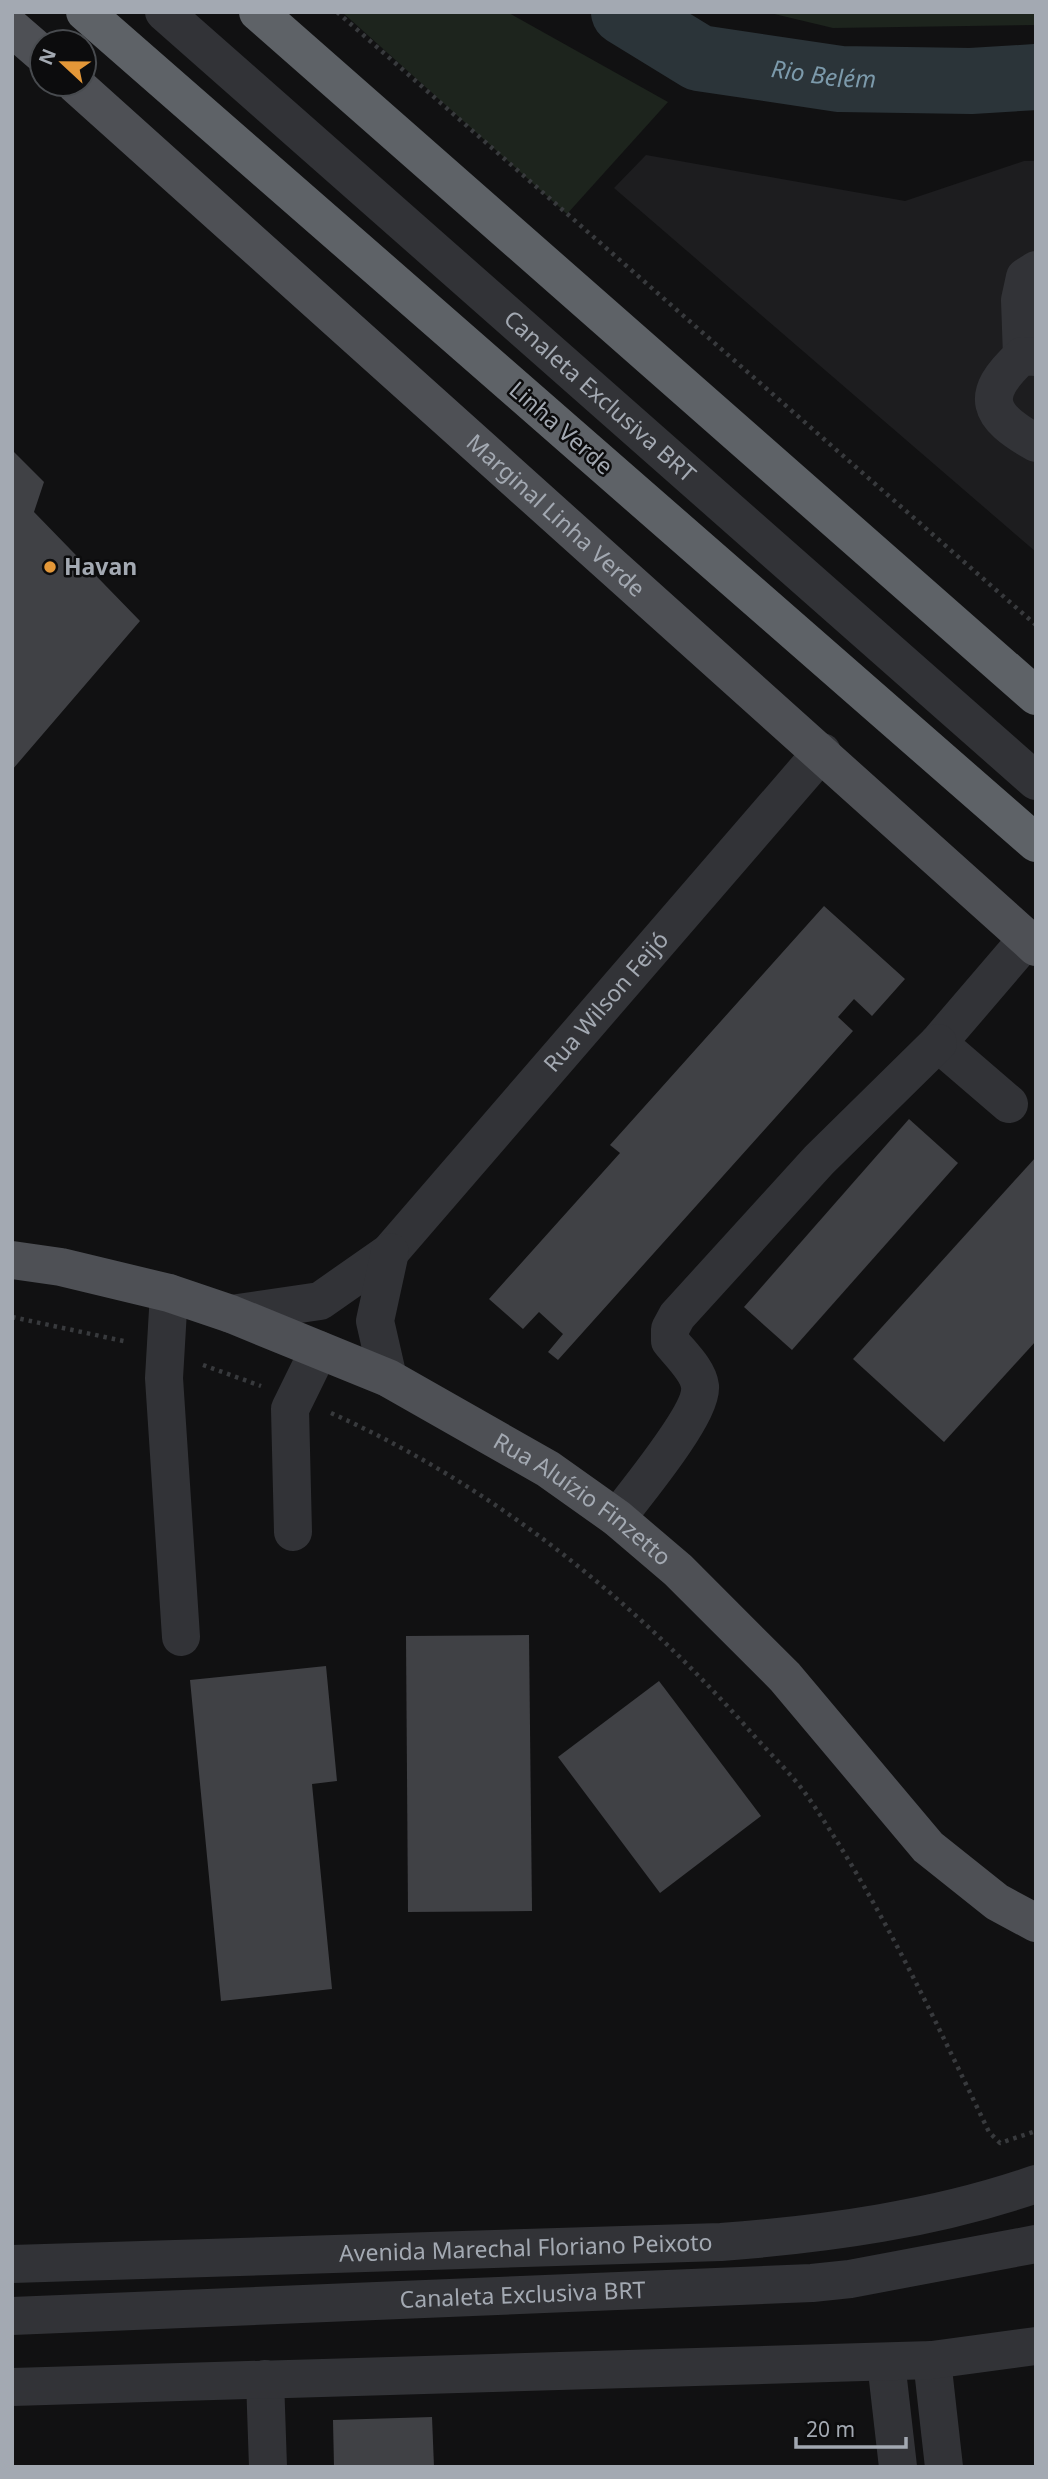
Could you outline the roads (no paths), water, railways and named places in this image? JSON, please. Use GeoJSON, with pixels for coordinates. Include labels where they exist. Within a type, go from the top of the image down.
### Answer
{"type":"FeatureCollection","features":[{"type":"Feature","properties":{"kind":"highway","name":"Linha Verde"},"geometry":{"type":"LineString","coordinates":[[85,12],[1036,843]]}},
{"type":"Feature","properties":{"kind":"highway"},"geometry":{"type":"LineString","coordinates":[[258,12],[1036,696]]}},
{"type":"Feature","properties":{"kind":"main road","name":"Marginal Linha Verde"},"geometry":{"type":"LineString","coordinates":[[91,98],[822,752],[1031,943]]}},
{"type":"Feature","properties":{"kind":"main road","name":"Rua Aluízio Finzetto"},"geometry":{"type":"LineString","coordinates":[[12,1259],[61,1267],[169,1293],[232,1314],[388,1378],[548,1469],[617,1518],[678,1570],[785,1677],[928,1847],[997,1902],[1036,1923]]}},
{"type":"Feature","properties":{"kind":"street","name":"Canaleta Exclusiva BRT"},"geometry":{"type":"LineString","coordinates":[[164,12],[1036,781]]}},
{"type":"Feature","properties":{"kind":"street"},"geometry":{"type":"LineString","coordinates":[[1036,270],[1025,277],[1020,300],[1029,357],[1000,376],[993,401],[1000,419],[1036,443]]}},
{"type":"Feature","properties":{"kind":"street","name":"Rua Wilson Feijó"},"geometry":{"type":"LineString","coordinates":[[232,1314],[320,1301],[390,1252],[822,752]]}},
{"type":"Feature","properties":{"kind":"street"},"geometry":{"type":"LineString","coordinates":[[617,1518],[695,1409],[700,1386],[690,1366],[670,1341],[670,1329],[677,1316],[818,1160],[937,1043],[1031,943]]}},
{"type":"Feature","properties":{"kind":"street"},"geometry":{"type":"LineString","coordinates":[[937,1043],[1009,1104]]}},
{"type":"Feature","properties":{"kind":"street","name":"Rua Wilson Feijó"},"geometry":{"type":"LineString","coordinates":[[388,1378],[375,1321],[390,1252]]}},
{"type":"Feature","properties":{"kind":"street"},"geometry":{"type":"LineString","coordinates":[[169,1293],[164,1350],[181,1637]]}},
{"type":"Feature","properties":{"kind":"street"},"geometry":{"type":"LineString","coordinates":[[293,1532],[290,1409],[319,1350]]}},
{"type":"Feature","properties":{"kind":"street","name":"Avenida Marechal Floriano Peixoto"},"geometry":{"type":"LineString","coordinates":[[12,2264],[721,2242],[784,2237],[900,2220],[966,2205],[1036,2183]]}},
{"type":"Feature","properties":{"kind":"street","name":"Canaleta Exclusiva BRT"},"geometry":{"type":"LineString","coordinates":[[12,2316],[812,2283],[850,2279],[1034,2245]]}},
{"type":"Feature","properties":{"kind":"street"},"geometry":{"type":"LineString","coordinates":[[12,2387],[886,2362],[932,2360],[1036,2346]]}},
{"type":"Feature","properties":{"kind":"street"},"geometry":{"type":"LineString","coordinates":[[932,2360],[944,2467]]}},
{"type":"Feature","properties":{"kind":"street"},"geometry":{"type":"LineString","coordinates":[[886,2362],[898,2467]]}},
{"type":"Feature","properties":{"kind":"street"},"geometry":{"type":"LineString","coordinates":[[265,2379],[268,2467]]}},
{"type":"Feature","properties":{"kind":"waterway","name":"Rio Belém"},"geometry":{"type":"LineString","coordinates":[[624,12],[699,58],[840,79],[971,81],[1036,77]]}},
{"type":"Feature","properties":{"kind":"place","name":"Havan"},"geometry":{"type":"Point","coordinates":[50,567]}}]}
